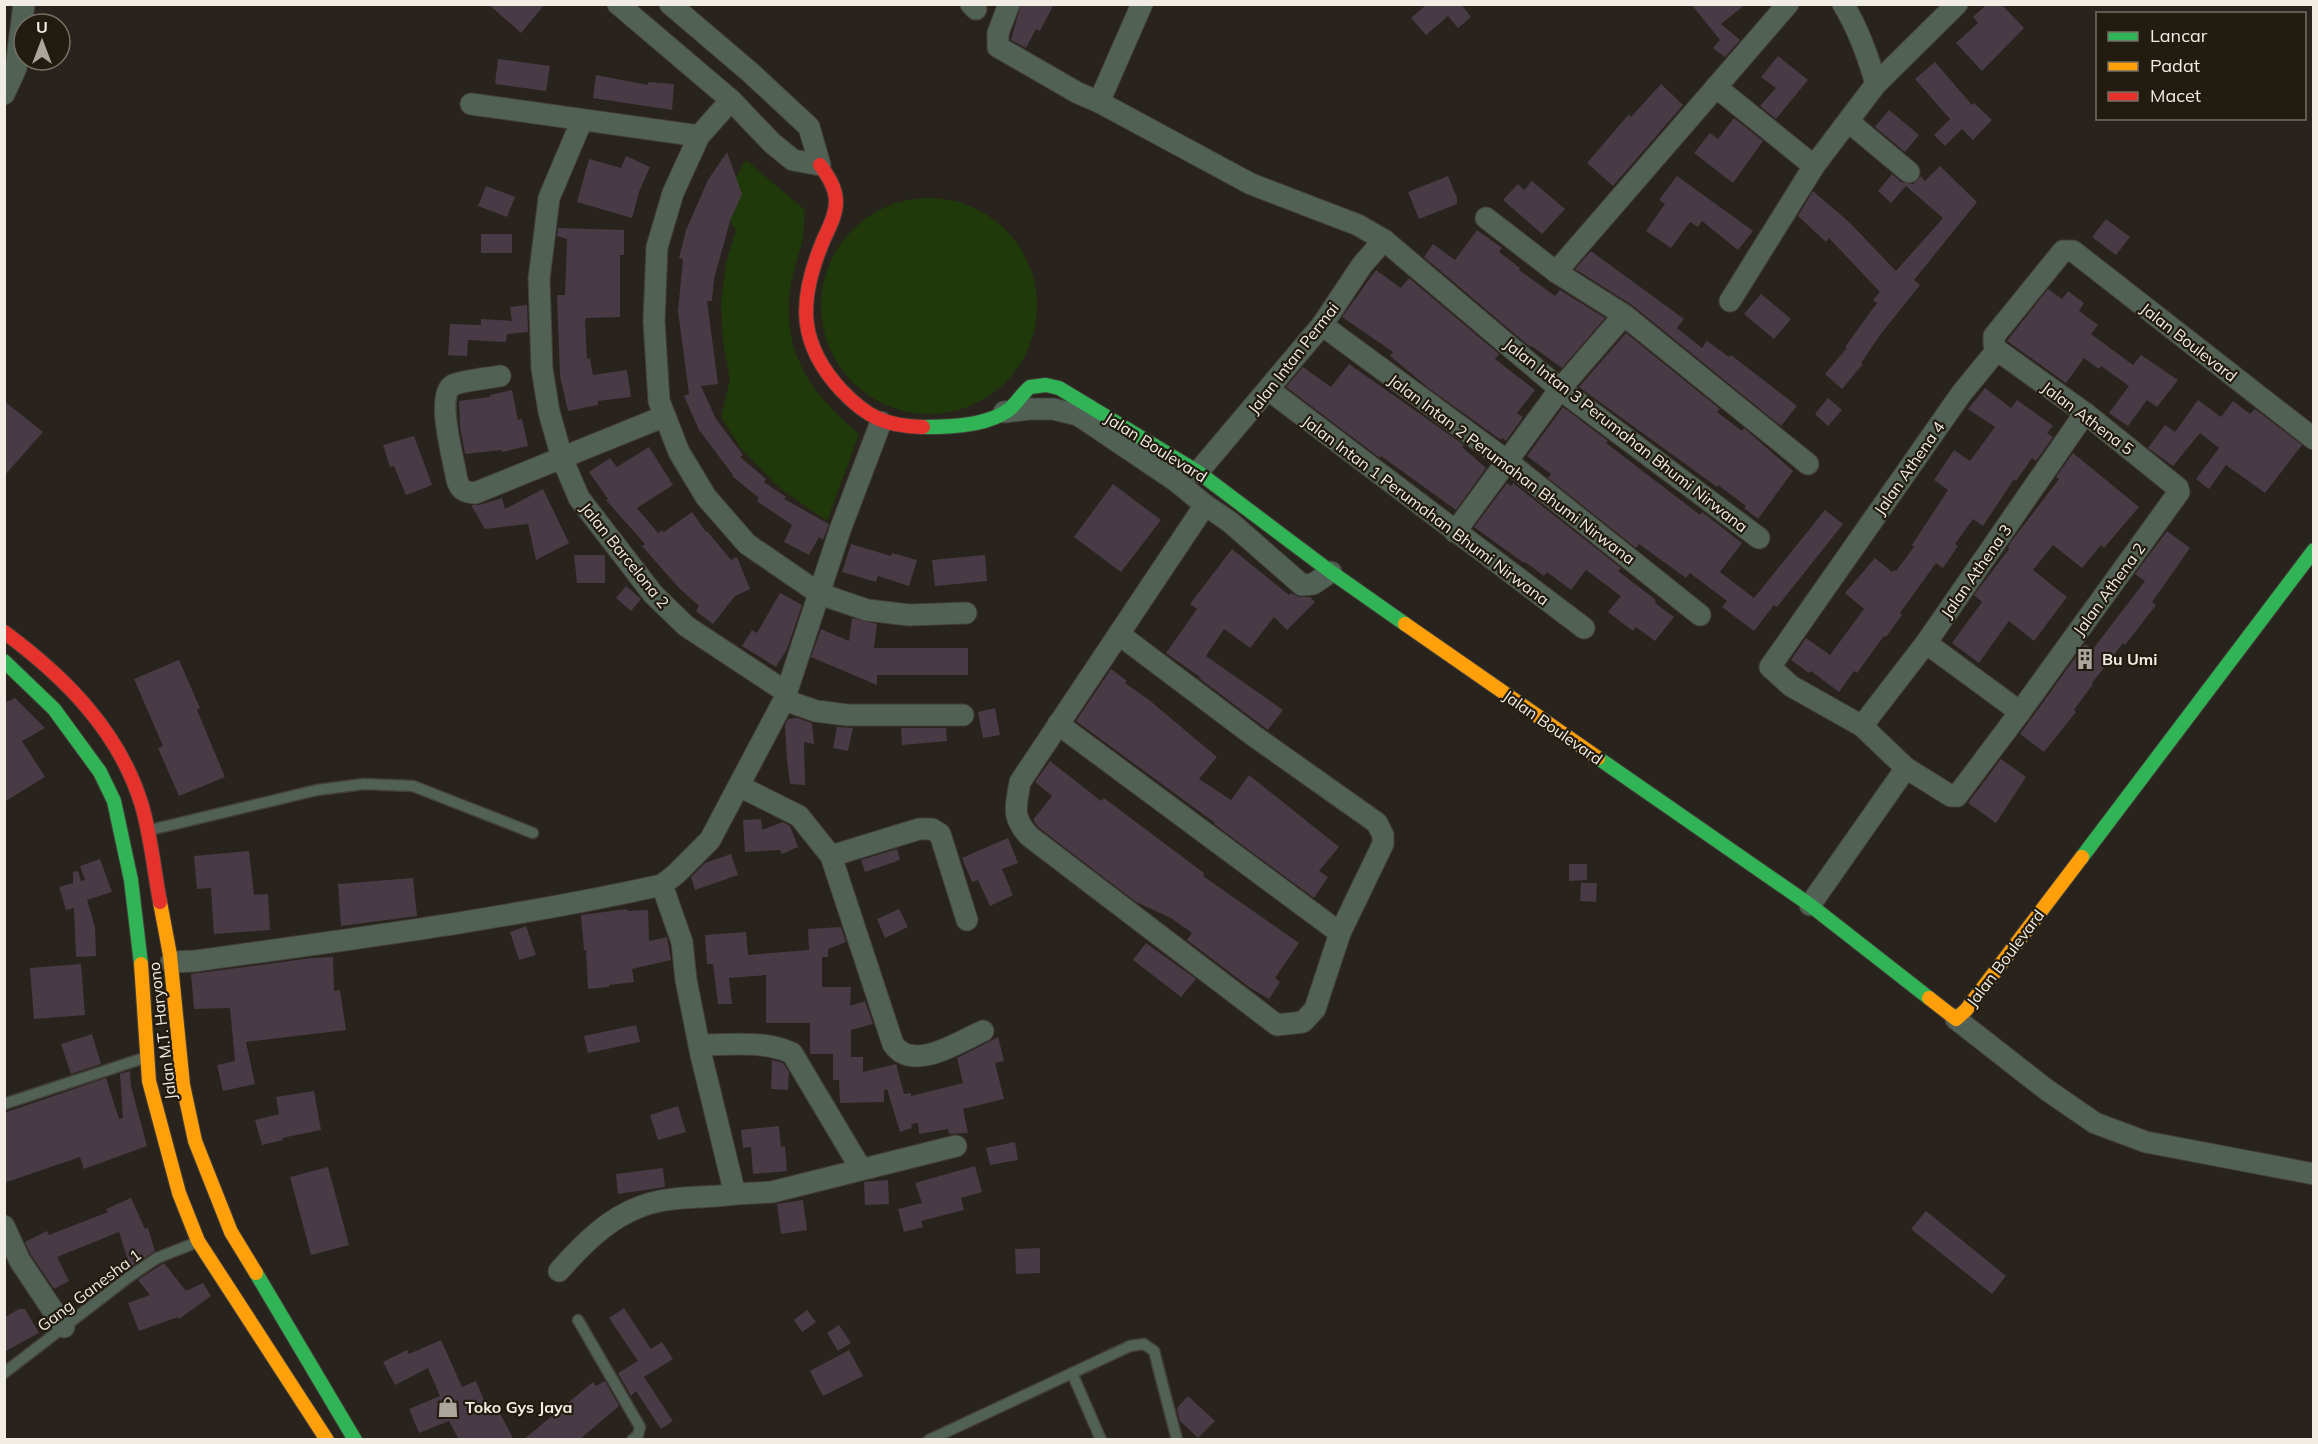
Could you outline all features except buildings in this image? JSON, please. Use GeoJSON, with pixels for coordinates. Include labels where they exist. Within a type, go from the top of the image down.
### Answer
{"type":"FeatureCollection","features":[{"type":"Feature","properties":{"kind":"main road","name":"Jalan Boulevard"},"geometry":{"type":"LineString","coordinates":[[820,165],[833,182],[836,205],[812,268],[807,322],[810,343],[817,359],[834,381],[860,407],[881,422],[906,426],[956,426],[1004,412],[1029,387],[1044,383],[1059,388],[1198,472],[1331,572],[1810,906],[1956,1019],[1966,1010],[2313,550]]}},
{"type":"Feature","properties":{"kind":"main road","name":"Jalan M.T. Haryono"},"geometry":{"type":"LineString","coordinates":[[4,632],[42,660],[98,718],[127,766],[142,807],[171,962],[183,1085],[195,1141],[231,1232],[352,1434]]}},
{"type":"Feature","properties":{"kind":"main road","name":"Jalan M.T. Haryono"},"geometry":{"type":"LineString","coordinates":[[4,661],[54,709],[100,772],[114,801],[131,880],[142,973],[149,1081],[179,1193],[198,1241],[327,1440]]}},
{"type":"Feature","properties":{"kind":"main road"},"geometry":{"type":"LineString","coordinates":[[335,1440],[352,1434]]}},
{"type":"Feature","properties":{"kind":"street"},"geometry":{"type":"LineString","coordinates":[[4,94],[16,68],[24,4]]}},
{"type":"Feature","properties":{"kind":"street"},"geometry":{"type":"LineString","coordinates":[[618,4],[731,100],[793,160],[820,165]]}},
{"type":"Feature","properties":{"kind":"street","name":"Jalan Boulevard"},"geometry":{"type":"LineString","coordinates":[[670,4],[751,73],[809,127],[820,165]]}},
{"type":"Feature","properties":{"kind":"street","name":"Jalan Intan 3 Perumahan Bhumi Nirwana"},"geometry":{"type":"LineString","coordinates":[[1009,4],[1001,19],[998,47],[1078,93],[1099,102],[1251,184],[1358,225],[1383,240],[1560,389],[1759,538]]}},
{"type":"Feature","properties":{"kind":"street"},"geometry":{"type":"LineString","coordinates":[[1099,102],[1142,4]]}},
{"type":"Feature","properties":{"kind":"street"},"geometry":{"type":"LineString","coordinates":[[1556,272],[1788,4]]}},
{"type":"Feature","properties":{"kind":"street"},"geometry":{"type":"LineString","coordinates":[[1843,4],[1866,50],[1876,84]]}},
{"type":"Feature","properties":{"kind":"street"},"geometry":{"type":"LineString","coordinates":[[1730,301],[1814,166],[1876,84],[1957,4]]}},
{"type":"Feature","properties":{"kind":"street"},"geometry":{"type":"LineString","coordinates":[[1716,87],[1814,166]]}},
{"type":"Feature","properties":{"kind":"street"},"geometry":{"type":"LineString","coordinates":[[731,100],[699,136],[673,192],[657,247],[654,321],[659,401],[679,452],[706,497],[747,544],[820,594],[867,610],[909,615],[966,613]]}},
{"type":"Feature","properties":{"kind":"street"},"geometry":{"type":"LineString","coordinates":[[471,104],[699,136]]}},
{"type":"Feature","properties":{"kind":"street","name":"Jalan Barcelona 2"},"geometry":{"type":"LineString","coordinates":[[582,120],[549,198],[539,279],[542,369],[549,412],[561,458],[579,498],[653,594],[686,626],[785,696],[816,711],[848,715],[963,715]]}},
{"type":"Feature","properties":{"kind":"street"},"geometry":{"type":"LineString","coordinates":[[1849,122],[1909,172]]}},
{"type":"Feature","properties":{"kind":"street"},"geometry":{"type":"LineString","coordinates":[[1486,218],[1556,272],[1624,315],[1808,464]]}},
{"type":"Feature","properties":{"kind":"street","name":"Jalan Intan Permai"},"geometry":{"type":"LineString","coordinates":[[1198,472],[1322,326],[1362,265],[1383,240]]}},
{"type":"Feature","properties":{"kind":"street","name":"Jalan Boulevard"},"geometry":{"type":"LineString","coordinates":[[2063,251],[2073,251],[2313,439]]}},
{"type":"Feature","properties":{"kind":"street","name":"Jalan Athena 4"},"geometry":{"type":"LineString","coordinates":[[1862,726],[1791,686],[1770,667],[1961,394],[1997,350],[1994,336],[2063,251]]}},
{"type":"Feature","properties":{"kind":"street"},"geometry":{"type":"LineString","coordinates":[[1455,532],[1560,389],[1624,315]]}},
{"type":"Feature","properties":{"kind":"street","name":"Jalan Intan 2 Perumahan Bhumi Nirwana"},"geometry":{"type":"LineString","coordinates":[[1322,326],[1507,462],[1700,615]]}},
{"type":"Feature","properties":{"kind":"street","name":"Jalan Athena 5"},"geometry":{"type":"LineString","coordinates":[[1997,350],[2085,413],[2178,488]]}},
{"type":"Feature","properties":{"kind":"street"},"geometry":{"type":"LineString","coordinates":[[500,376],[453,385],[447,392],[444,408],[460,489],[467,493],[475,493],[665,416]]}},
{"type":"Feature","properties":{"kind":"street","name":"Jalan Intan 1 Perumahan Bhumi Nirwana"},"geometry":{"type":"LineString","coordinates":[[1269,390],[1584,628]]}},
{"type":"Feature","properties":{"kind":"street"},"geometry":{"type":"LineString","coordinates":[[1004,412],[1053,409],[1078,415],[1176,481],[1205,506],[1230,522],[1302,585],[1313,584],[1331,572]]}},
{"type":"Feature","properties":{"kind":"street","name":"Jalan Athena 3"},"geometry":{"type":"LineString","coordinates":[[1862,726],[1926,643],[2085,413]]}},
{"type":"Feature","properties":{"kind":"street"},"geometry":{"type":"LineString","coordinates":[[171,962],[195,961],[420,929],[576,904],[662,885],[710,840],[785,696],[840,530],[881,422]]}},
{"type":"Feature","properties":{"kind":"street","name":"Jalan Athena 2"},"geometry":{"type":"LineString","coordinates":[[1906,768],[1946,794],[1957,795],[2177,495],[2178,488]]}},
{"type":"Feature","properties":{"kind":"street"},"geometry":{"type":"LineString","coordinates":[[1120,635],[1254,736],[1377,823],[1383,835],[1383,844],[1340,933],[1315,1010],[1303,1022],[1277,1025],[1029,836],[1018,824],[1016,807],[1020,782],[1205,506]]}},
{"type":"Feature","properties":{"kind":"street"},"geometry":{"type":"LineString","coordinates":[[1926,643],[2020,712]]}},
{"type":"Feature","properties":{"kind":"street"},"geometry":{"type":"LineString","coordinates":[[1058,724],[1340,933]]}},
{"type":"Feature","properties":{"kind":"street"},"geometry":{"type":"LineString","coordinates":[[1810,906],[1906,768],[1862,726]]}},
{"type":"Feature","properties":{"kind":"street"},"geometry":{"type":"LineString","coordinates":[[739,786],[799,816],[831,856],[893,1044],[900,1053],[911,1057],[925,1057],[983,1031]]}},
{"type":"Feature","properties":{"kind":"street"},"geometry":{"type":"LineString","coordinates":[[831,856],[919,829],[932,830],[940,834],[967,920]]}},
{"type":"Feature","properties":{"kind":"street"},"geometry":{"type":"LineString","coordinates":[[662,885],[682,942],[686,980],[699,1045],[735,1194]]}},
{"type":"Feature","properties":{"kind":"street"},"geometry":{"type":"LineString","coordinates":[[1956,1019],[2047,1090],[2095,1123],[2146,1142],[2313,1174]]}},
{"type":"Feature","properties":{"kind":"street"},"geometry":{"type":"LineString","coordinates":[[699,1045],[759,1044],[778,1047],[792,1053],[861,1169]]}},
{"type":"Feature","properties":{"kind":"street"},"geometry":{"type":"LineString","coordinates":[[559,1271],[600,1229],[642,1206],[677,1199],[772,1192],[956,1146]]}},
{"type":"Feature","properties":{"kind":"street"},"geometry":{"type":"LineString","coordinates":[[4,1226],[20,1261],[64,1327]]}},
{"type":"Feature","properties":{"kind":"lane"},"geometry":{"type":"LineString","coordinates":[[147,830],[298,794],[364,784],[413,786],[533,833]]}},
{"type":"Feature","properties":{"kind":"lane"},"geometry":{"type":"LineString","coordinates":[[4,1104],[148,1056]]}},
{"type":"Feature","properties":{"kind":"lane","name":"Gang Ganesha 1"},"geometry":{"type":"LineString","coordinates":[[4,1373],[157,1258],[198,1241]]}},
{"type":"Feature","properties":{"kind":"lane"},"geometry":{"type":"LineString","coordinates":[[578,1320],[640,1427],[638,1435],[632,1440]]}},
{"type":"Feature","properties":{"kind":"lane"},"geometry":{"type":"LineString","coordinates":[[929,1440],[1130,1346],[1144,1344],[1154,1351],[1177,1440]]}},
{"type":"Feature","properties":{"kind":"lane"},"geometry":{"type":"LineString","coordinates":[[1072,1373],[1101,1440]]}},
{"type":"Feature","properties":{"kind":"green space"},"geometry":{"type":"Polygon","coordinates":[[[746,160],[805,210],[803,238],[791,283],[789,307],[794,349],[802,368],[826,402],[859,434],[827,521],[777,486],[739,446],[721,417],[730,380],[723,342],[721,304],[726,263],[736,230],[720,204],[746,160]]]}},
{"type":"Feature","properties":{"kind":"green space"},"geometry":{"type":"Polygon","coordinates":[[[940,198],[980,211],[998,222],[1013,237],[1029,265],[1037,295],[1037,317],[1029,347],[1013,375],[998,390],[970,406],[950,412],[918,414],[878,401],[860,390],[845,375],[829,347],[823,327],[821,295],[834,255],[845,237],[860,222],[888,206],[908,200],[940,198]]]}},
{"type":"Feature","properties":{"kind":"traffic: fast"},"geometry":{"type":"LineString","coordinates":[[923,427],[957,426],[992,419],[1011,408],[1030,387],[1046,385],[1059,388],[1198,472],[1331,572],[1405,624]]}},
{"type":"Feature","properties":{"kind":"traffic: fast"},"geometry":{"type":"LineString","coordinates":[[2082,857],[2314,550]]}},
{"type":"Feature","properties":{"kind":"traffic: fast"},"geometry":{"type":"LineString","coordinates":[[4,661],[54,709],[100,772],[114,801],[131,880],[141,964]]}},
{"type":"Feature","properties":{"kind":"traffic: fast"},"geometry":{"type":"LineString","coordinates":[[1598,758],[1810,905],[1929,998]]}},
{"type":"Feature","properties":{"kind":"traffic: fast"},"geometry":{"type":"LineString","coordinates":[[256,1273],[355,1440]]}},
{"type":"Feature","properties":{"kind":"traffic: slow"},"geometry":{"type":"LineString","coordinates":[[1405,624],[1598,758]]}},
{"type":"Feature","properties":{"kind":"traffic: slow"},"geometry":{"type":"LineString","coordinates":[[1929,998],[1956,1019],[1966,1010],[2082,857]]}},
{"type":"Feature","properties":{"kind":"traffic: slow"},"geometry":{"type":"LineString","coordinates":[[160,902],[170,955],[183,1085],[195,1141],[231,1232],[256,1273]]}},
{"type":"Feature","properties":{"kind":"traffic: slow"},"geometry":{"type":"LineString","coordinates":[[141,964],[149,1081],[179,1193],[198,1241],[327,1440]]}},
{"type":"Feature","properties":{"kind":"traffic: jam"},"geometry":{"type":"LineString","coordinates":[[820,165],[833,187],[836,208],[809,286],[806,305],[810,340],[828,374],[860,408],[878,419],[898,425],[923,427]]}},
{"type":"Feature","properties":{"kind":"traffic: jam"},"geometry":{"type":"LineString","coordinates":[[4,632],[27,649],[69,687],[105,730],[120,754],[142,806],[160,902]]}},
{"type":"Feature","properties":{"kind":"place","name":"Bu Umi"},"geometry":{"type":"Point","coordinates":[2085,659]}},
{"type":"Feature","properties":{"kind":"place","name":"Toko Gys Jaya"},"geometry":{"type":"Point","coordinates":[448,1407]}}]}
